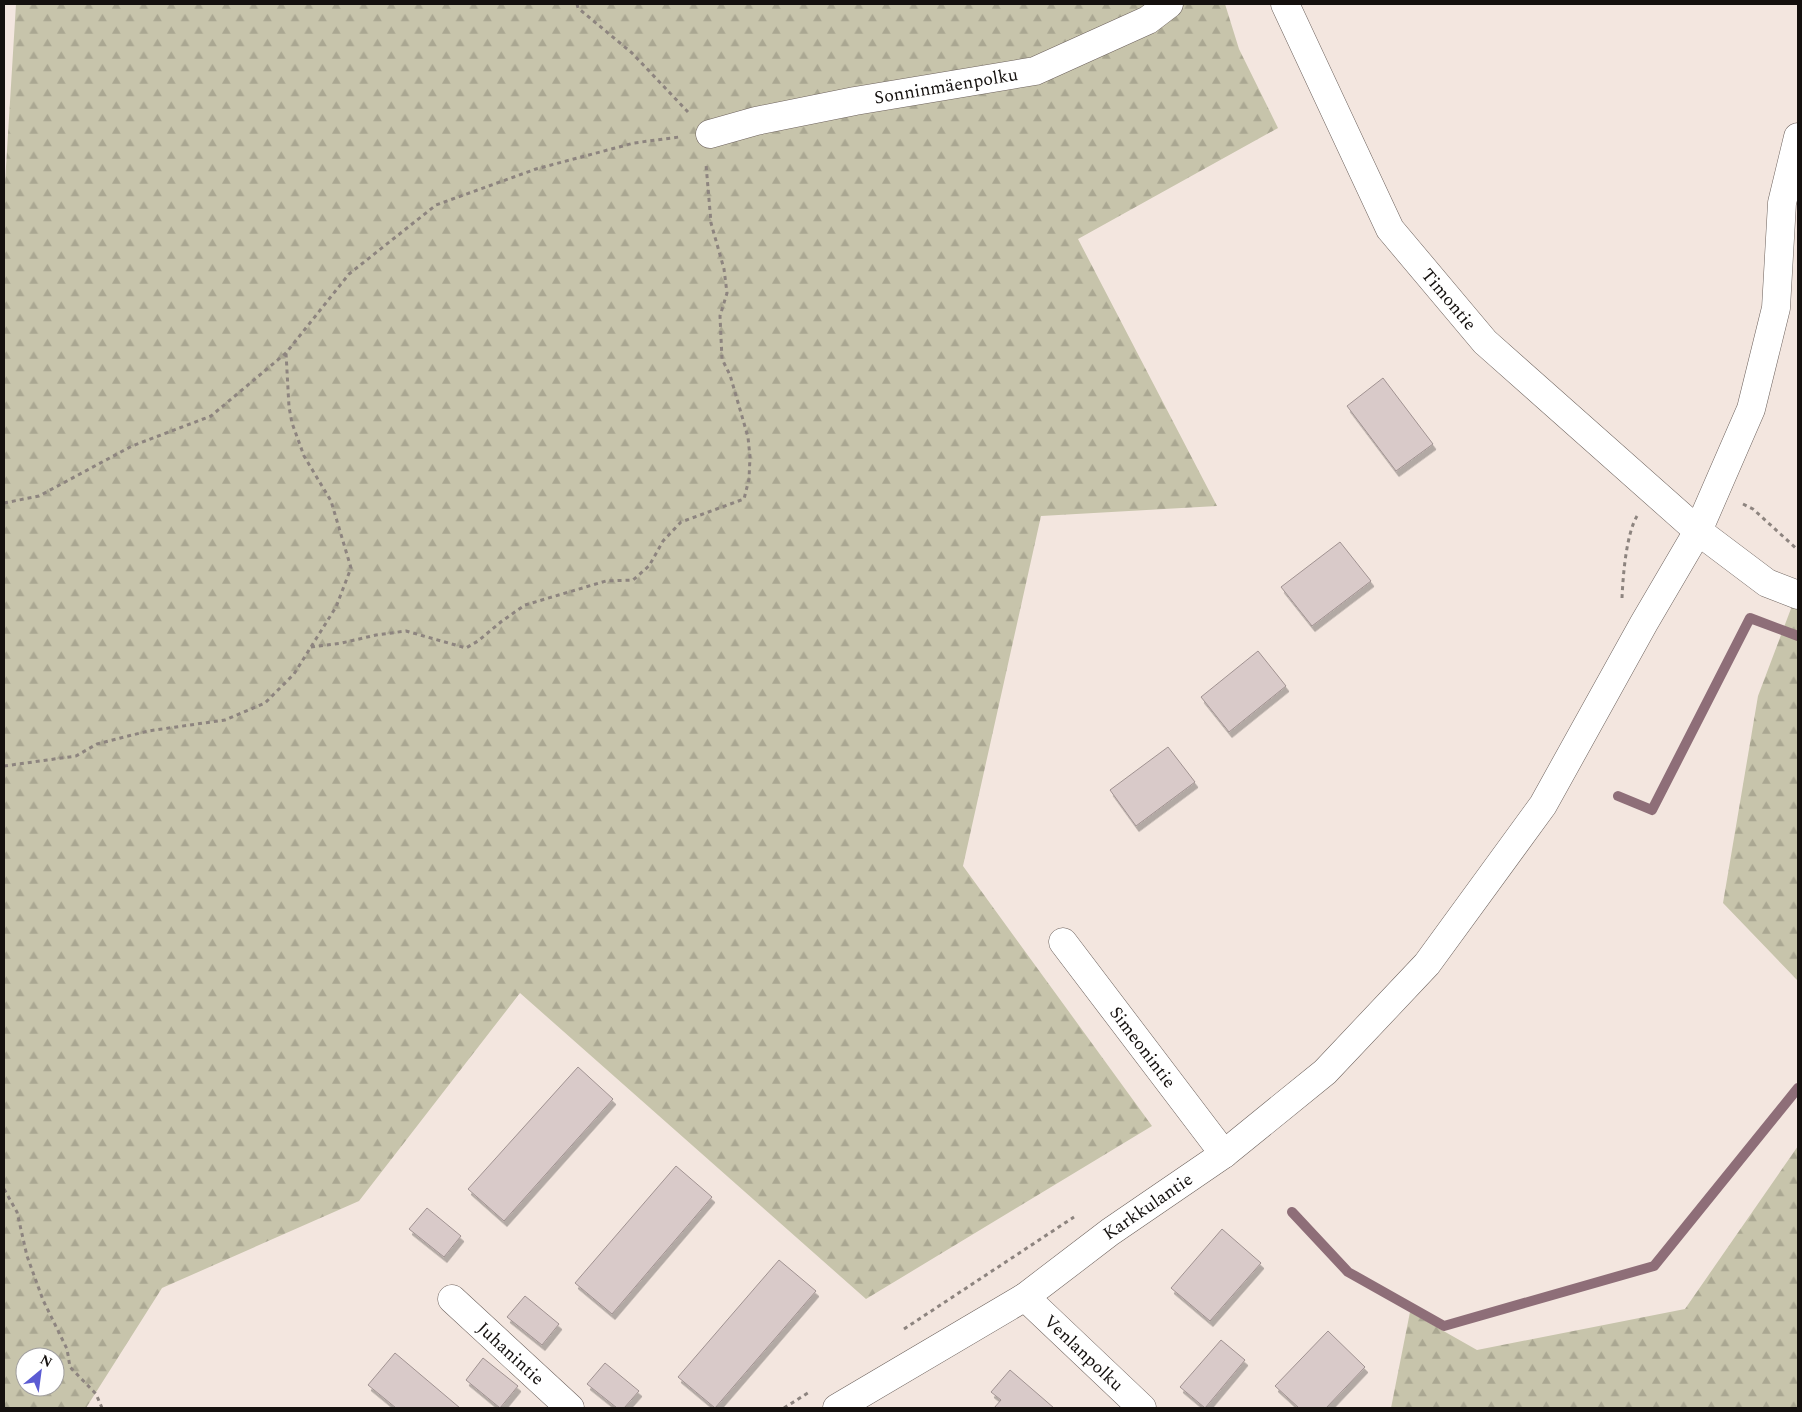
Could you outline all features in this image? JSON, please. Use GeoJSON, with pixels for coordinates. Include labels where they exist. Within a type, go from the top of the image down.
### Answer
{"type":"FeatureCollection","features":[{"type":"Feature","properties":{"kind":"street","name":"Sonninmäenpolku"},"geometry":{"type":"LineString","coordinates":[[710,134],[756,121],[855,101],[1035,71],[1148,20],[1169,4]]}},
{"type":"Feature","properties":{"kind":"street","name":"Timontie"},"geometry":{"type":"LineString","coordinates":[[1285,4],[1390,229],[1485,342],[1698,531],[1767,583],[1798,595]]}},
{"type":"Feature","properties":{"kind":"street","name":"Karkkulantie"},"geometry":{"type":"LineString","coordinates":[[838,1408],[1025,1297],[1110,1232],[1224,1154],[1325,1072],[1427,964],[1544,805],[1644,622],[1698,531],[1751,409],[1776,308],[1782,203],[1798,137]]}},
{"type":"Feature","properties":{"kind":"street","name":"Simeonintie"},"geometry":{"type":"LineString","coordinates":[[1063,942],[1224,1154]]}},
{"type":"Feature","properties":{"kind":"street","name":"Venlanpolku"},"geometry":{"type":"LineString","coordinates":[[1025,1297],[1142,1408]]}},
{"type":"Feature","properties":{"kind":"street","name":"Juhanintie"},"geometry":{"type":"LineString","coordinates":[[452,1299],[570,1408]]}},
{"type":"Feature","properties":{"kind":"path"},"geometry":{"type":"LineString","coordinates":[[577,4],[578,8],[632,53],[710,134]]}},
{"type":"Feature","properties":{"kind":"path"},"geometry":{"type":"LineString","coordinates":[[4,503],[39,496],[132,446],[211,416],[286,353],[348,274],[436,205],[536,169],[634,143],[710,134]]}},
{"type":"Feature","properties":{"kind":"path"},"geometry":{"type":"LineString","coordinates":[[311,647],[406,631],[466,648],[525,605],[606,581],[633,580],[650,566],[663,541],[681,522],[744,499],[749,479],[750,457],[748,437],[730,375],[722,359],[720,316],[726,293],[724,269],[711,223],[710,192],[706,163],[710,134]]}},
{"type":"Feature","properties":{"kind":"path"},"geometry":{"type":"LineString","coordinates":[[4,766],[76,756],[97,744],[148,731],[224,720],[265,703],[294,674],[336,607],[351,568],[331,501],[304,456],[292,423],[289,407],[286,353]]}},
{"type":"Feature","properties":{"kind":"path"},"geometry":{"type":"LineString","coordinates":[[1622,599],[1622,582],[1632,525],[1651,490]]}},
{"type":"Feature","properties":{"kind":"path"},"geometry":{"type":"LineString","coordinates":[[1716,490],[1753,509],[1798,550]]}},
{"type":"Feature","properties":{"kind":"path"},"geometry":{"type":"LineString","coordinates":[[4,1189],[17,1212],[27,1256],[43,1300],[67,1349],[70,1367],[96,1394],[102,1408]]}},
{"type":"Feature","properties":{"kind":"path"},"geometry":{"type":"LineString","coordinates":[[901,1331],[1076,1216]]}},
{"type":"Feature","properties":{"kind":"path"},"geometry":{"type":"LineString","coordinates":[[784,1408],[818,1386]]}},
{"type":"Feature","properties":{"kind":"green space"},"geometry":{"type":"Polygon","coordinates":[[[16,4],[1225,4],[1239,49],[1278,128],[1078,239],[1217,506],[1041,516],[963,866],[1152,1126],[866,1299],[520,993],[359,1201],[162,1288],[86,1408],[4,1408],[4,199],[16,4]]]}},
{"type":"Feature","properties":{"kind":"green space"},"geometry":{"type":"Polygon","coordinates":[[[1798,590],[1798,981],[1723,903],[1758,696],[1798,590]]]}},
{"type":"Feature","properties":{"kind":"green space"},"geometry":{"type":"Polygon","coordinates":[[[1798,1146],[1798,1408],[1391,1408],[1410,1312],[1477,1350],[1685,1309],[1798,1146]]]}},
{"type":"Feature","properties":{"kind":"building"},"geometry":{"type":"Polygon","coordinates":[[[1383,378],[1433,444],[1396,471],[1347,406],[1383,378]]]}},
{"type":"Feature","properties":{"kind":"building"},"geometry":{"type":"Polygon","coordinates":[[[1340,542],[1371,581],[1312,626],[1281,587],[1340,542]]]}},
{"type":"Feature","properties":{"kind":"building"},"geometry":{"type":"Polygon","coordinates":[[[1258,651],[1286,686],[1229,732],[1201,697],[1258,651]]]}},
{"type":"Feature","properties":{"kind":"building"},"geometry":{"type":"Polygon","coordinates":[[[1168,747],[1195,782],[1136,826],[1110,790],[1168,747]]]}},
{"type":"Feature","properties":{"kind":"building"},"geometry":{"type":"Polygon","coordinates":[[[578,1067],[613,1099],[504,1221],[468,1189],[578,1067]]]}},
{"type":"Feature","properties":{"kind":"building"},"geometry":{"type":"Polygon","coordinates":[[[676,1166],[712,1197],[612,1314],[575,1283],[676,1166]]]}},
{"type":"Feature","properties":{"kind":"building"},"geometry":{"type":"Polygon","coordinates":[[[427,1208],[461,1236],[444,1257],[409,1229],[427,1208]]]}},
{"type":"Feature","properties":{"kind":"building"},"geometry":{"type":"Polygon","coordinates":[[[1222,1229],[1261,1263],[1210,1321],[1171,1288],[1222,1229]]]}},
{"type":"Feature","properties":{"kind":"building"},"geometry":{"type":"Polygon","coordinates":[[[779,1260],[816,1291],[715,1408],[678,1377],[779,1260]]]}},
{"type":"Feature","properties":{"kind":"building"},"geometry":{"type":"Polygon","coordinates":[[[525,1296],[559,1324],[542,1345],[507,1317],[525,1296]]]}},
{"type":"Feature","properties":{"kind":"building"},"geometry":{"type":"Polygon","coordinates":[[[1328,1331],[1365,1367],[1326,1408],[1299,1408],[1275,1386],[1328,1331]]]}},
{"type":"Feature","properties":{"kind":"building"},"geometry":{"type":"Polygon","coordinates":[[[1221,1340],[1245,1360],[1205,1408],[1180,1387],[1221,1340]]]}},
{"type":"Feature","properties":{"kind":"building"},"geometry":{"type":"Polygon","coordinates":[[[395,1353],[460,1408],[396,1408],[368,1385],[395,1353]]]}},
{"type":"Feature","properties":{"kind":"building"},"geometry":{"type":"Polygon","coordinates":[[[483,1358],[518,1386],[500,1408],[466,1380],[483,1358]]]}},
{"type":"Feature","properties":{"kind":"building"},"geometry":{"type":"Polygon","coordinates":[[[605,1363],[639,1391],[624,1408],[617,1408],[587,1384],[605,1363]]]}},
{"type":"Feature","properties":{"kind":"building"},"geometry":{"type":"Polygon","coordinates":[[[1010,1370],[1054,1408],[994,1408],[1001,1400],[991,1392],[1010,1370]]]}},
{"type":"Feature","properties":{"kind":"waterway"},"geometry":{"type":"LineString","coordinates":[[1618,796],[1652,810],[1750,618],[1798,636]]}},
{"type":"Feature","properties":{"kind":"waterway"},"geometry":{"type":"LineString","coordinates":[[1292,1212],[1348,1272],[1444,1326],[1654,1266],[1798,1088]]}}]}
